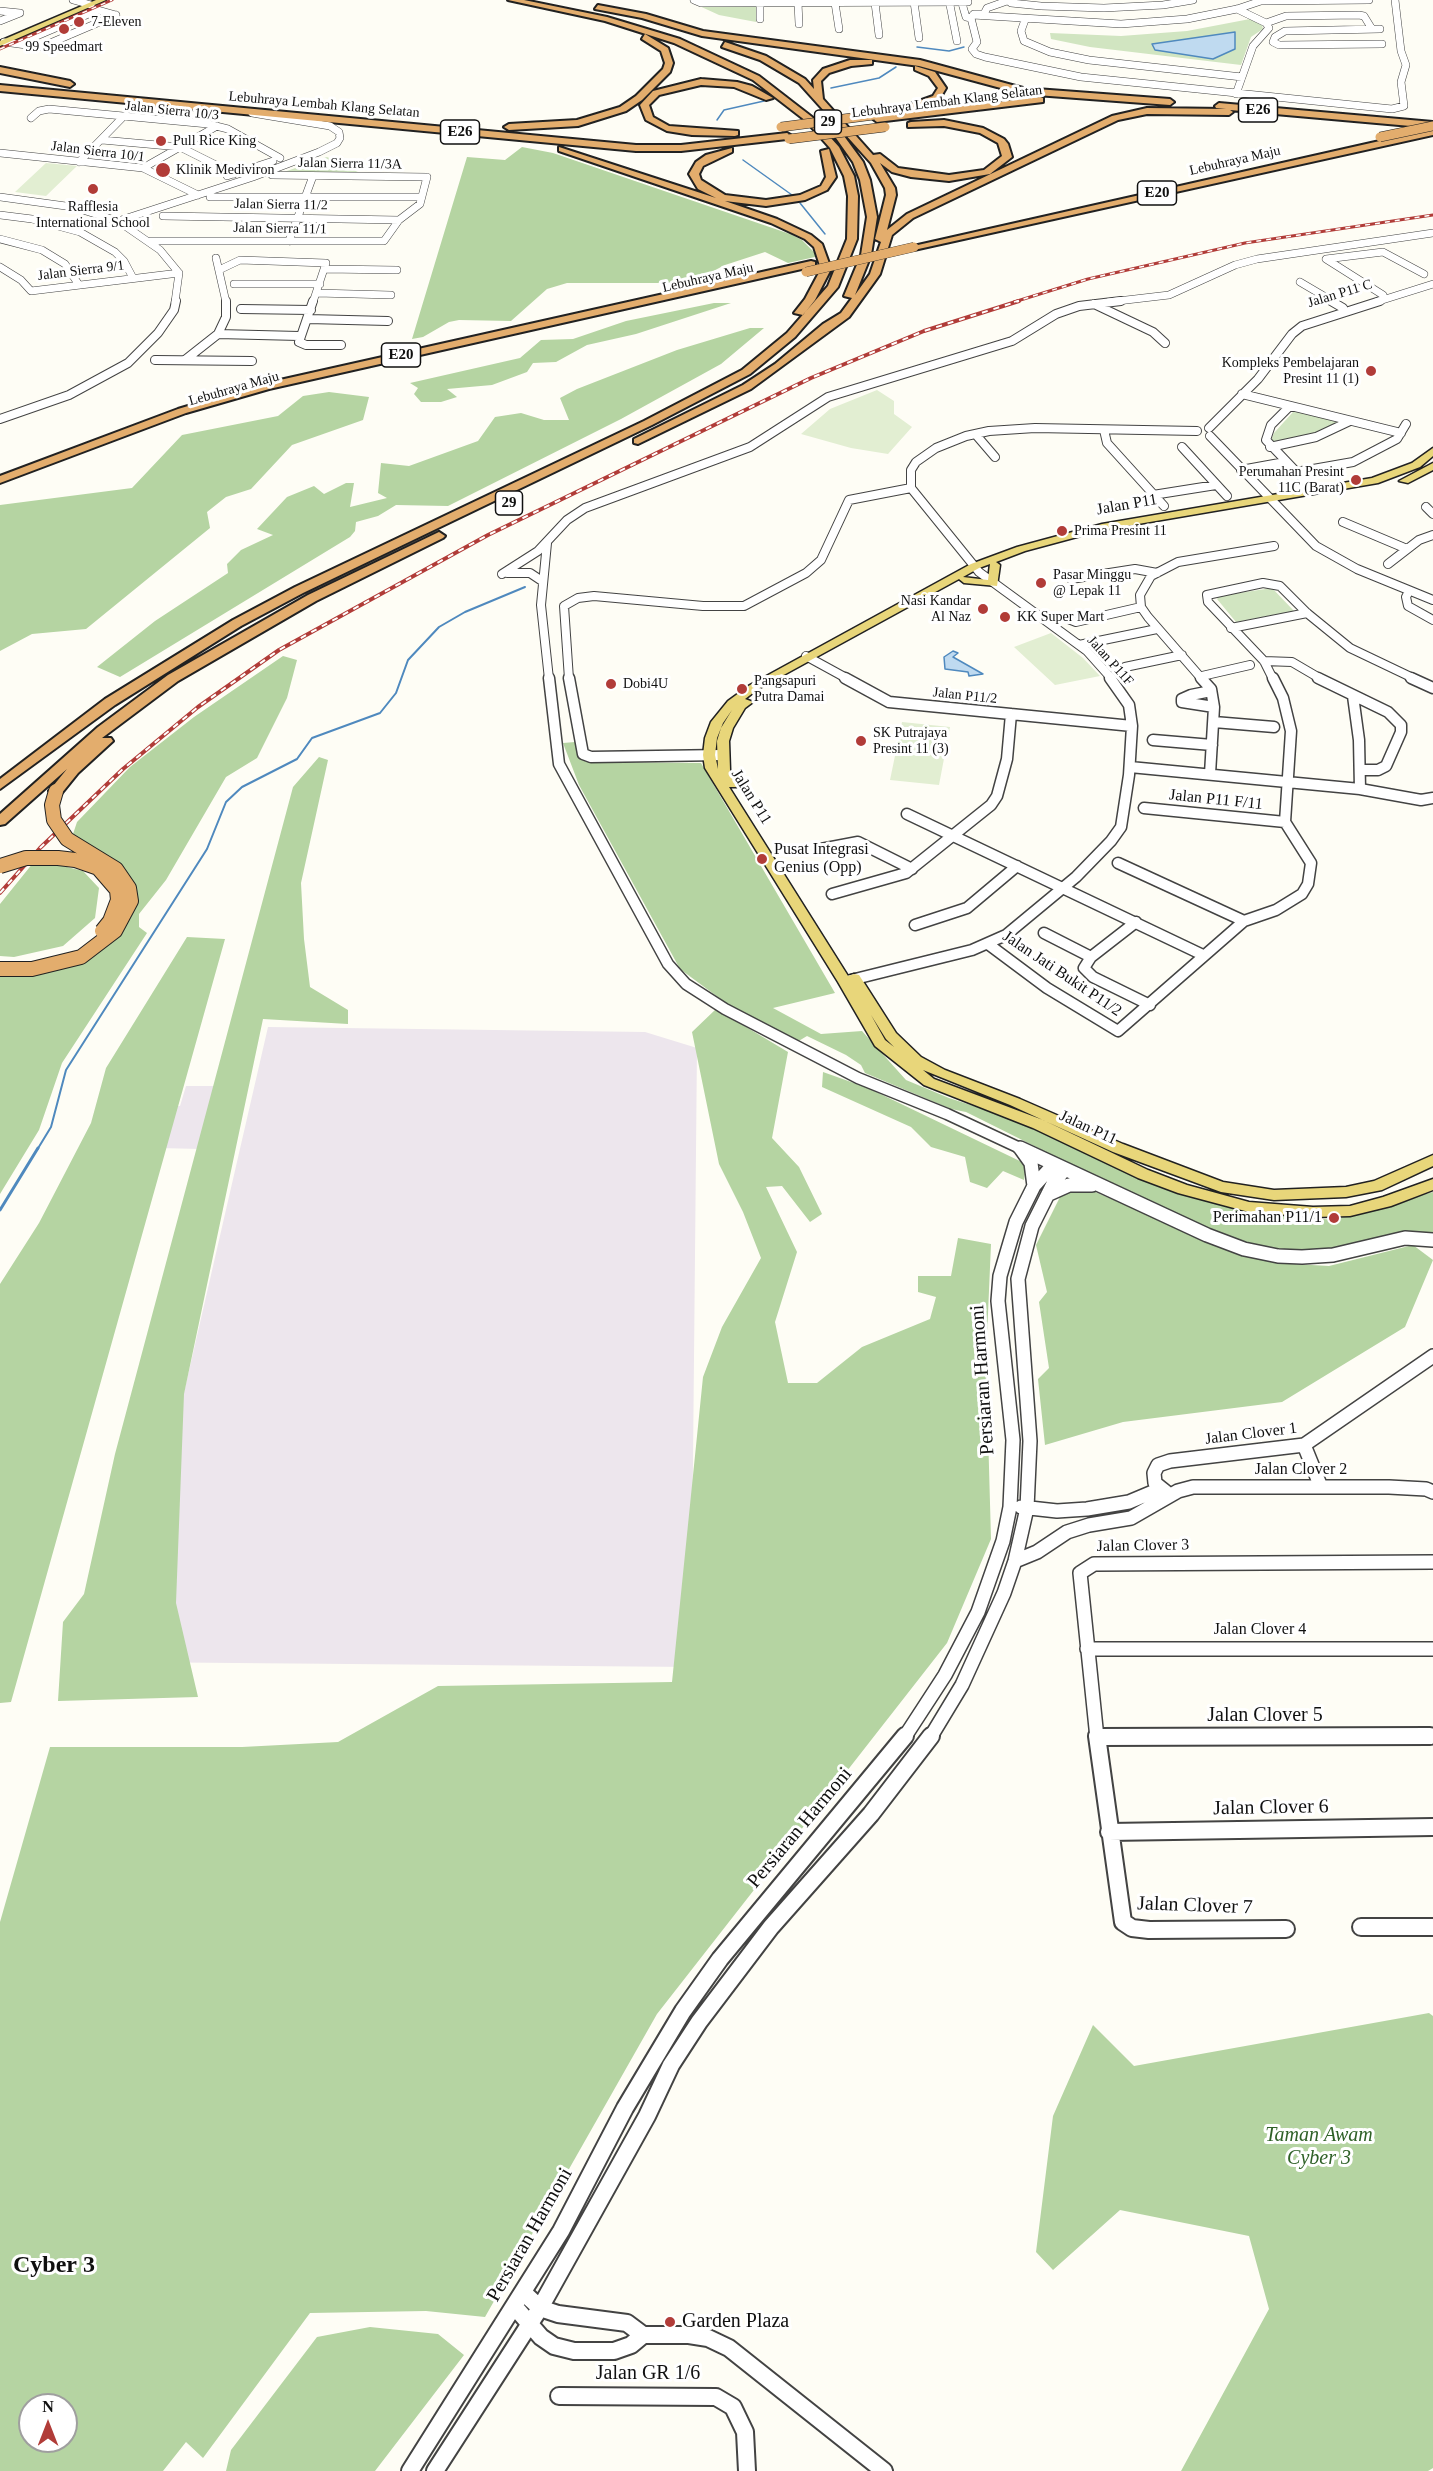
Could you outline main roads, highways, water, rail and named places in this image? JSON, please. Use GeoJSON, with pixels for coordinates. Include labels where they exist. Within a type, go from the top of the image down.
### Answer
{"type":"FeatureCollection","features":[{"type":"Feature","properties":{"kind":"highway"},"geometry":{"type":"LineString","coordinates":[[554,0],[643,16],[702,33],[920,63],[1023,91],[1170,102]]}},
{"type":"Feature","properties":{"kind":"highway","name":"29"},"geometry":{"type":"LineString","coordinates":[[0,821],[103,730],[173,678],[312,598],[747,387],[780,366],[827,326],[849,296],[866,255],[872,217],[870,200],[865,180],[848,146],[802,98],[760,70],[700,42],[641,22],[554,0]]}},
{"type":"Feature","properties":{"kind":"highway"},"geometry":{"type":"LineString","coordinates":[[509,1],[651,36],[713,61],[760,87],[803,123],[826,152],[841,183],[845,225],[831,273],[779,336],[700,396]]}},
{"type":"Feature","properties":{"kind":"highway","name":"29"},"geometry":{"type":"LineString","coordinates":[[0,796],[46,749],[128,690],[268,606],[746,372],[775,350],[811,315],[833,287],[842,269],[854,230],[853,196],[843,164],[829,140],[804,114],[769,86],[730,64],[677,41],[625,24],[509,1]]}},
{"type":"Feature","properties":{"kind":"highway"},"geometry":{"type":"LineString","coordinates":[[589,5],[645,20],[763,58],[792,75],[819,98],[884,175],[891,195],[886,221],[864,278],[849,296]]}},
{"type":"Feature","properties":{"kind":"highway"},"geometry":{"type":"LineString","coordinates":[[424,123],[547,126],[598,118],[623,109],[662,76],[667,70],[667,57],[664,50],[651,40],[603,23]]}},
{"type":"Feature","properties":{"kind":"highway"},"geometry":{"type":"LineString","coordinates":[[819,98],[817,80],[820,76],[850,63],[881,61],[910,65],[932,74],[941,83],[940,94],[925,104],[879,121],[785,133],[709,157],[696,168],[696,181],[711,193],[739,201],[766,203],[802,198],[813,194],[830,181],[831,172],[826,152]]}},
{"type":"Feature","properties":{"kind":"highway"},"geometry":{"type":"LineString","coordinates":[[0,70],[73,85],[279,109]]}},
{"type":"Feature","properties":{"kind":"highway"},"geometry":{"type":"LineString","coordinates":[[785,107],[749,88],[710,82],[669,88],[656,93],[644,105],[649,118],[667,128],[692,132],[785,133],[879,121],[944,123],[975,128],[1001,141],[1005,146],[1007,157],[987,172],[966,177],[934,178],[895,170],[857,141]]}},
{"type":"Feature","properties":{"kind":"highway","name":"Lebuhraya Lembah Klang Selatan"},"geometry":{"type":"LineString","coordinates":[[0,86],[654,143],[785,133]]}},
{"type":"Feature","properties":{"kind":"highway","name":"Lebuhraya Lembah Klang Selatan"},"geometry":{"type":"LineString","coordinates":[[0,86],[636,148],[702,149],[785,133]]}},
{"type":"Feature","properties":{"kind":"highway"},"geometry":{"type":"LineString","coordinates":[[0,93],[95,97]]}},
{"type":"Feature","properties":{"kind":"highway","name":"Lebuhraya Lembah Klang Selatan"},"geometry":{"type":"LineString","coordinates":[[879,121],[982,105],[1069,99],[1170,102],[1433,128]]}},
{"type":"Feature","properties":{"kind":"highway","name":"Lebuhraya Lembah Klang Selatan"},"geometry":{"type":"LineString","coordinates":[[879,121],[1005,107],[1105,103],[1433,128]]}},
{"type":"Feature","properties":{"kind":"highway"},"geometry":{"type":"LineString","coordinates":[[827,326],[845,315],[859,300],[875,274],[888,234],[910,216],[1115,118],[1155,111],[1228,112]]}},
{"type":"Feature","properties":{"kind":"highway","name":"Lebuhraya Maju"},"geometry":{"type":"LineString","coordinates":[[911,245],[1380,137],[1433,128]]}},
{"type":"Feature","properties":{"kind":"highway","name":"Lebuhraya Maju"},"geometry":{"type":"LineString","coordinates":[[0,480],[182,411],[266,386],[1400,139],[1433,128]]}},
{"type":"Feature","properties":{"kind":"highway"},"geometry":{"type":"LineString","coordinates":[[463,132],[560,148],[582,154],[795,229],[819,246],[826,263],[824,275],[810,300]]}},
{"type":"Feature","properties":{"kind":"highway"},"geometry":{"type":"LineString","coordinates":[[654,143],[741,133]]}},
{"type":"Feature","properties":{"kind":"highway","name":"Lebuhraya Maju"},"geometry":{"type":"LineString","coordinates":[[0,489],[182,420],[296,387],[808,268]]}},
{"type":"Feature","properties":{"kind":"highway"},"geometry":{"type":"LineString","coordinates":[[0,969],[33,969],[81,957],[115,931],[131,902],[129,888],[116,869],[67,839],[54,820],[52,805],[56,791],[73,770],[146,704],[232,643]]}},
{"type":"Feature","properties":{"kind":"highway"},"geometry":{"type":"LineString","coordinates":[[0,785],[46,749]]}},
{"type":"Feature","properties":{"kind":"highway"},"geometry":{"type":"LineString","coordinates":[[0,866],[26,858],[75,860],[105,874],[117,890],[118,900],[110,921],[102,931],[78,948],[32,961],[0,961]]}},
{"type":"Feature","properties":{"kind":"main road"},"geometry":{"type":"LineString","coordinates":[[1,42],[102,0]]}},
{"type":"Feature","properties":{"kind":"main road"},"geometry":{"type":"LineString","coordinates":[[1,42],[75,2],[91,4]]}},
{"type":"Feature","properties":{"kind":"main road","name":"Jalan P11"},"geometry":{"type":"LineString","coordinates":[[810,658],[964,580],[977,569],[995,566],[1025,553],[1106,532],[1383,479],[1416,465],[1433,451]]}},
{"type":"Feature","properties":{"kind":"main road","name":"Jalan P11"},"geometry":{"type":"LineString","coordinates":[[1433,466],[1407,480],[1373,490],[1270,501],[1102,527],[1031,546],[977,569],[810,658],[741,706],[727,728],[711,768],[850,980],[880,1043],[909,1069],[929,1082],[1221,1186],[1274,1195],[1346,1192],[1377,1186],[1433,1160]]}},
{"type":"Feature","properties":{"kind":"main road"},"geometry":{"type":"LineString","coordinates":[[964,580],[993,584],[995,566]]}},
{"type":"Feature","properties":{"kind":"main road","name":"Jalan P11"},"geometry":{"type":"LineString","coordinates":[[1068,1132],[1095,1151],[1183,1189],[1249,1208],[1277,1211],[1350,1210],[1386,1202],[1433,1184]]}},
{"type":"Feature","properties":{"kind":"main road"},"geometry":{"type":"LineString","coordinates":[[1095,1151],[1090,1144],[1092,1141],[1118,1148]]}},
{"type":"Feature","properties":{"kind":"water"},"geometry":{"type":"Polygon","coordinates":[[[1235,32],[1235,49],[1213,59],[1155,50],[1152,44],[1235,32]]]}},
{"type":"Feature","properties":{"kind":"water"},"geometry":{"type":"Polygon","coordinates":[[[953,651],[958,653],[953,657],[983,674],[969,676],[968,672],[945,669],[944,657],[953,651]]]}},
{"type":"Feature","properties":{"kind":"waterway"},"geometry":{"type":"LineString","coordinates":[[917,47],[949,51],[964,47]]}},
{"type":"Feature","properties":{"kind":"waterway"},"geometry":{"type":"LineString","coordinates":[[831,88],[879,78],[896,67]]}},
{"type":"Feature","properties":{"kind":"waterway"},"geometry":{"type":"LineString","coordinates":[[717,120],[724,110],[764,101]]}},
{"type":"Feature","properties":{"kind":"waterway"},"geometry":{"type":"LineString","coordinates":[[743,160],[792,195]]}},
{"type":"Feature","properties":{"kind":"waterway"},"geometry":{"type":"LineString","coordinates":[[800,203],[825,234]]}},
{"type":"Feature","properties":{"kind":"waterway"},"geometry":{"type":"LineString","coordinates":[[37,1150],[51,1127],[66,1070],[207,849],[226,802],[242,787],[297,759],[312,738],[380,713],[396,693],[408,660],[439,627],[465,612],[525,587]]}},
{"type":"Feature","properties":{"kind":"waterway"},"geometry":{"type":"LineString","coordinates":[[0,1210],[38,1148]]}},
{"type":"Feature","properties":{"kind":"railway"},"geometry":{"type":"LineString","coordinates":[[0,49],[112,0]]}},
{"type":"Feature","properties":{"kind":"railway"},"geometry":{"type":"LineString","coordinates":[[1014,302],[1088,279],[1245,243],[1433,215]]}},
{"type":"Feature","properties":{"kind":"railway"},"geometry":{"type":"LineString","coordinates":[[0,893],[40,848],[123,769],[198,707],[279,650],[488,535],[811,378],[924,331],[1019,301]]}},
{"type":"Feature","properties":{"kind":"place","name":"7-Eleven"},"geometry":{"type":"Point","coordinates":[79,22]}},
{"type":"Feature","properties":{"kind":"place","name":"99 Speedmart"},"geometry":{"type":"Point","coordinates":[64,29]}},
{"type":"Feature","properties":{"kind":"place","name":"Pull Rice King"},"geometry":{"type":"Point","coordinates":[161,141]}},
{"type":"Feature","properties":{"kind":"place","name":"Klinik Mediviron"},"geometry":{"type":"Point","coordinates":[163,170]}},
{"type":"Feature","properties":{"kind":"place","name":"Rafflesia International School"},"geometry":{"type":"Point","coordinates":[93,189]}},
{"type":"Feature","properties":{"kind":"place","name":"Kompleks Pembelajaran Presint 11 (1)"},"geometry":{"type":"Point","coordinates":[1371,371]}},
{"type":"Feature","properties":{"kind":"place","name":"Perumahan Presint 11C (Barat)"},"geometry":{"type":"Point","coordinates":[1356,480]}},
{"type":"Feature","properties":{"kind":"place","name":"Prima Presint 11"},"geometry":{"type":"Point","coordinates":[1062,531]}},
{"type":"Feature","properties":{"kind":"place","name":"Pasar Minggu @ Lepak 11"},"geometry":{"type":"Point","coordinates":[1041,583]}},
{"type":"Feature","properties":{"kind":"place","name":"Nasi Kandar Al Naz"},"geometry":{"type":"Point","coordinates":[983,609]}},
{"type":"Feature","properties":{"kind":"place","name":"KK Super Mart"},"geometry":{"type":"Point","coordinates":[1005,617]}},
{"type":"Feature","properties":{"kind":"place","name":"Dobi4U"},"geometry":{"type":"Point","coordinates":[611,684]}},
{"type":"Feature","properties":{"kind":"place","name":"Pangsapuri Putra Damai"},"geometry":{"type":"Point","coordinates":[742,689]}},
{"type":"Feature","properties":{"kind":"place","name":"SK Putrajaya Presint 11 (3)"},"geometry":{"type":"Point","coordinates":[861,741]}},
{"type":"Feature","properties":{"kind":"place","name":"Pusat Integrasi Genius (Opp)"},"geometry":{"type":"Point","coordinates":[762,859]}},
{"type":"Feature","properties":{"kind":"place","name":"Perimahan P11/1"},"geometry":{"type":"Point","coordinates":[1334,1218]}},
{"type":"Feature","properties":{"kind":"place","name":"Garden Plaza"},"geometry":{"type":"Point","coordinates":[670,2322]}},
{"type":"Feature","properties":{"kind":"district","name":"Cyber 3"},"geometry":{"type":"Point","coordinates":[54,2266]}},
{"type":"Feature","properties":{"kind":"park label","name":"Taman Awam Cyber 3"},"geometry":{"type":"Point","coordinates":[1319,2148]}}]}
